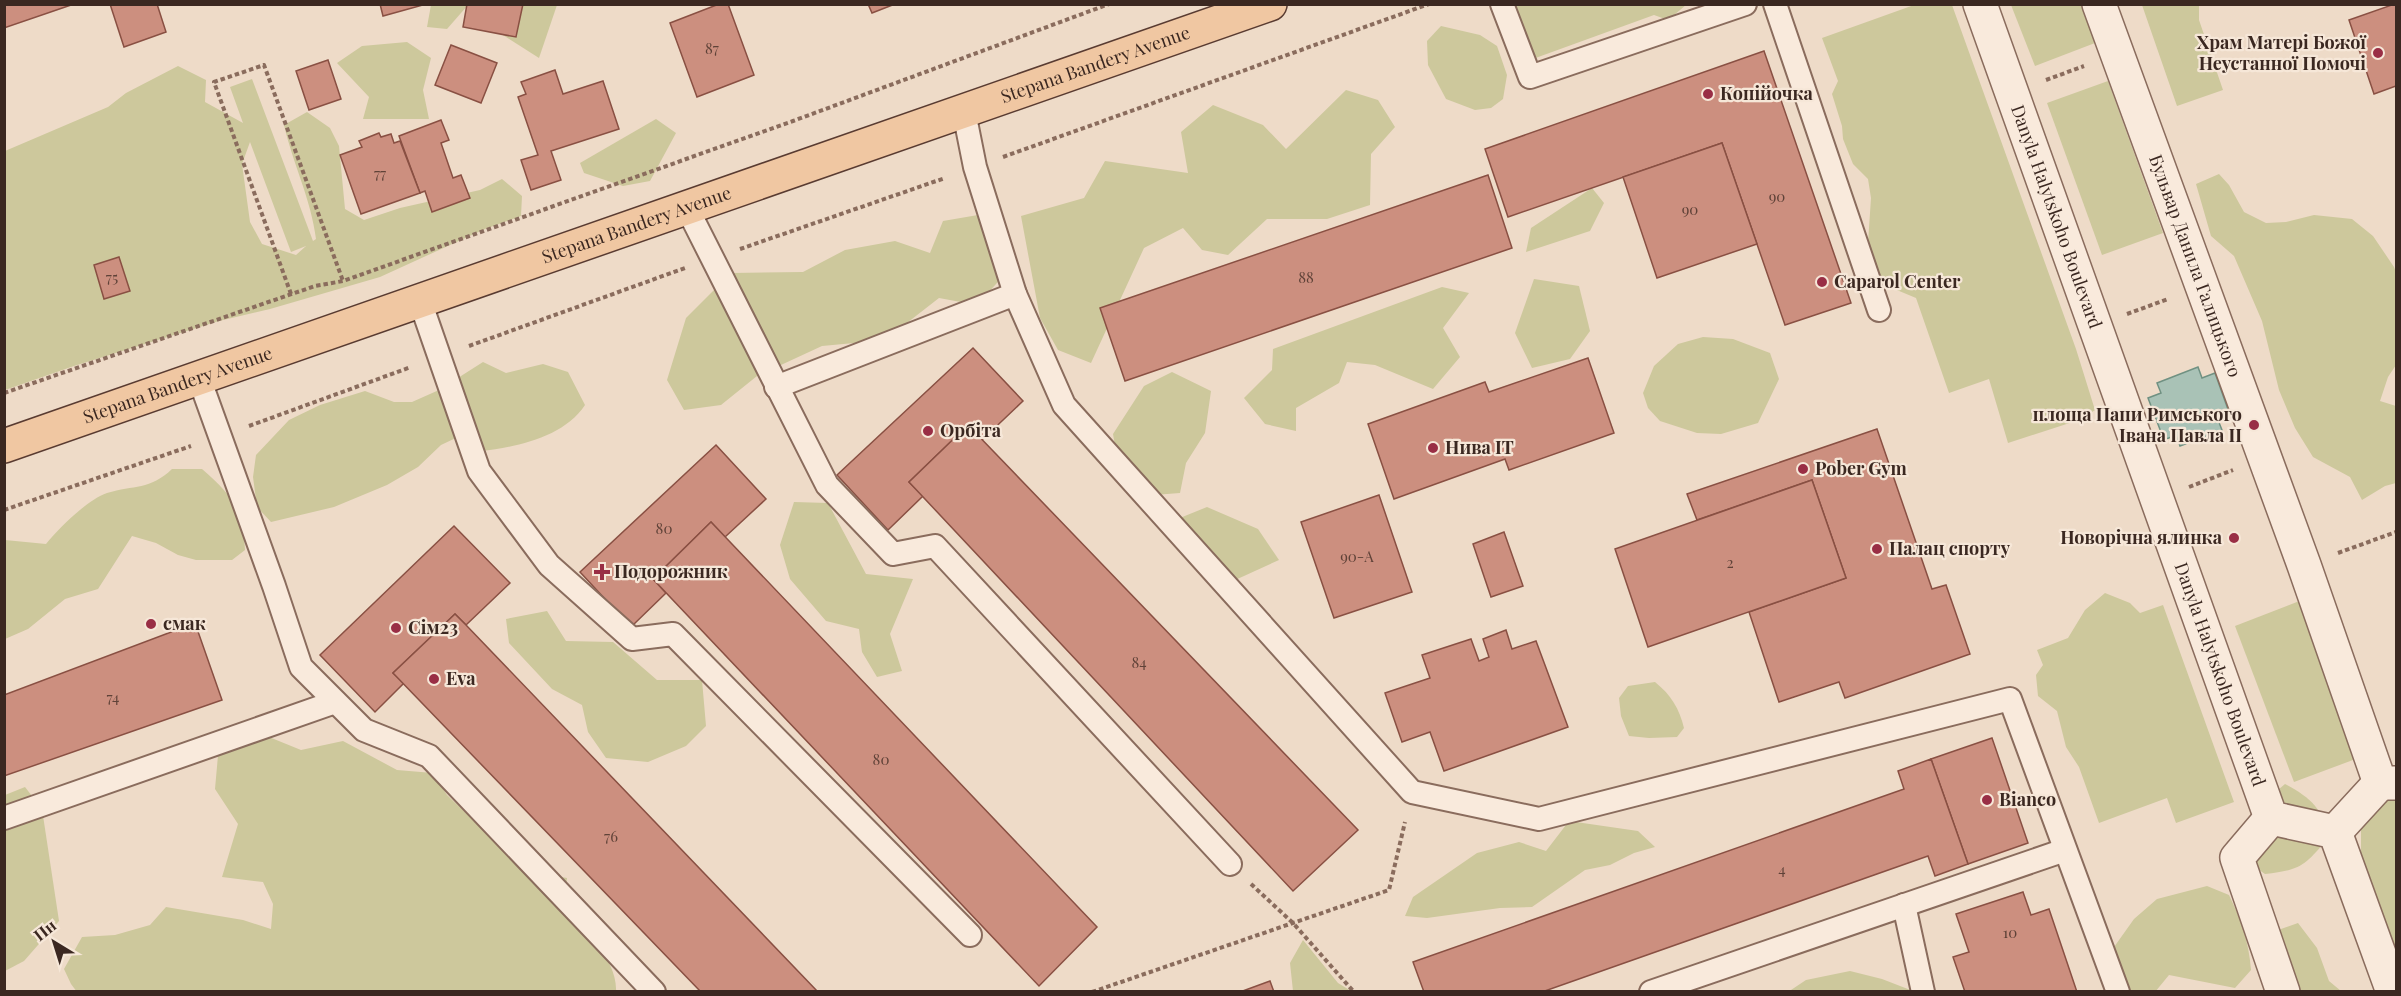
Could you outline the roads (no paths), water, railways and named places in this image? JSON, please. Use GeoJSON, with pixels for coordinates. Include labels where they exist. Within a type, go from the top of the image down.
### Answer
{"type":"FeatureCollection","features":[{"type":"Feature","properties":{"kind":"main road","name":"Stepana Bandery Avenue"},"geometry":{"type":"LineString","coordinates":[[4,446],[1270,4]]}},
{"type":"Feature","properties":{"kind":"street","name":"Danyla Halytskoho Boulevard"},"geometry":{"type":"LineString","coordinates":[[1980,4],[2271,818]]}},
{"type":"Feature","properties":{"kind":"street","name":"Бульвар Данила Галицького"},"geometry":{"type":"LineString","coordinates":[[2099,4],[2304,565],[2388,783]]}},
{"type":"Feature","properties":{"kind":"street"},"geometry":{"type":"LineString","coordinates":[[2336,832],[2388,783]]}},
{"type":"Feature","properties":{"kind":"street"},"geometry":{"type":"LineString","coordinates":[[2283,992],[2237,858],[2271,818],[2336,832]]}},
{"type":"Feature","properties":{"kind":"street"},"geometry":{"type":"LineString","coordinates":[[2336,832],[2393,992]]}},
{"type":"Feature","properties":{"kind":"lane"},"geometry":{"type":"LineString","coordinates":[[1502,4],[1530,77],[1745,4]]}},
{"type":"Feature","properties":{"kind":"lane"},"geometry":{"type":"LineString","coordinates":[[1775,4],[1879,309]]}},
{"type":"Feature","properties":{"kind":"lane"},"geometry":{"type":"LineString","coordinates":[[964,112],[975,167],[1015,294],[1064,405],[1412,792],[1539,819],[2010,699],[2118,992]]}},
{"type":"Feature","properties":{"kind":"lane"},"geometry":{"type":"LineString","coordinates":[[687,208],[827,485],[892,554],[934,546],[1230,864]]}},
{"type":"Feature","properties":{"kind":"lane"},"geometry":{"type":"LineString","coordinates":[[776,387],[1015,294]]}},
{"type":"Feature","properties":{"kind":"lane"},"geometry":{"type":"LineString","coordinates":[[420,301],[479,471],[549,565],[632,639],[673,634],[970,935]]}},
{"type":"Feature","properties":{"kind":"lane"},"geometry":{"type":"LineString","coordinates":[[199,378],[301,667],[364,730],[429,756],[654,992]]}},
{"type":"Feature","properties":{"kind":"lane"},"geometry":{"type":"LineString","coordinates":[[4,818],[335,702]]}},
{"type":"Feature","properties":{"kind":"lane"},"geometry":{"type":"LineString","coordinates":[[1652,992],[2065,849]]}},
{"type":"Feature","properties":{"kind":"lane"},"geometry":{"type":"LineString","coordinates":[[1904,905],[1923,992]]}},
{"type":"Feature","properties":{"kind":"place","name":"Храм Матері Божої Неустанної Помочі"},"geometry":{"type":"Point","coordinates":[2378,53]}},
{"type":"Feature","properties":{"kind":"place","name":"Копійочка"},"geometry":{"type":"Point","coordinates":[1708,94]}},
{"type":"Feature","properties":{"kind":"place","name":"Caparol Center"},"geometry":{"type":"Point","coordinates":[1822,282]}},
{"type":"Feature","properties":{"kind":"place","name":"площа Папи Римського Івана Павла ІІ"},"geometry":{"type":"Point","coordinates":[2254,425]}},
{"type":"Feature","properties":{"kind":"place","name":"Орбіта"},"geometry":{"type":"Point","coordinates":[928,431]}},
{"type":"Feature","properties":{"kind":"place","name":"Нива IT"},"geometry":{"type":"Point","coordinates":[1433,448]}},
{"type":"Feature","properties":{"kind":"place","name":"Pober Gym"},"geometry":{"type":"Point","coordinates":[1803,469]}},
{"type":"Feature","properties":{"kind":"place","name":"Новорічна ялинка"},"geometry":{"type":"Point","coordinates":[2234,538]}},
{"type":"Feature","properties":{"kind":"place","name":"Палац спорту"},"geometry":{"type":"Point","coordinates":[1877,549]}},
{"type":"Feature","properties":{"kind":"place","name":"Подорожник"},"geometry":{"type":"Point","coordinates":[602,572]}},
{"type":"Feature","properties":{"kind":"place","name":"смак"},"geometry":{"type":"Point","coordinates":[151,624]}},
{"type":"Feature","properties":{"kind":"place","name":"Сім23"},"geometry":{"type":"Point","coordinates":[396,628]}},
{"type":"Feature","properties":{"kind":"place","name":"Eva"},"geometry":{"type":"Point","coordinates":[434,679]}},
{"type":"Feature","properties":{"kind":"place","name":"Bianco"},"geometry":{"type":"Point","coordinates":[1987,800]}}]}
